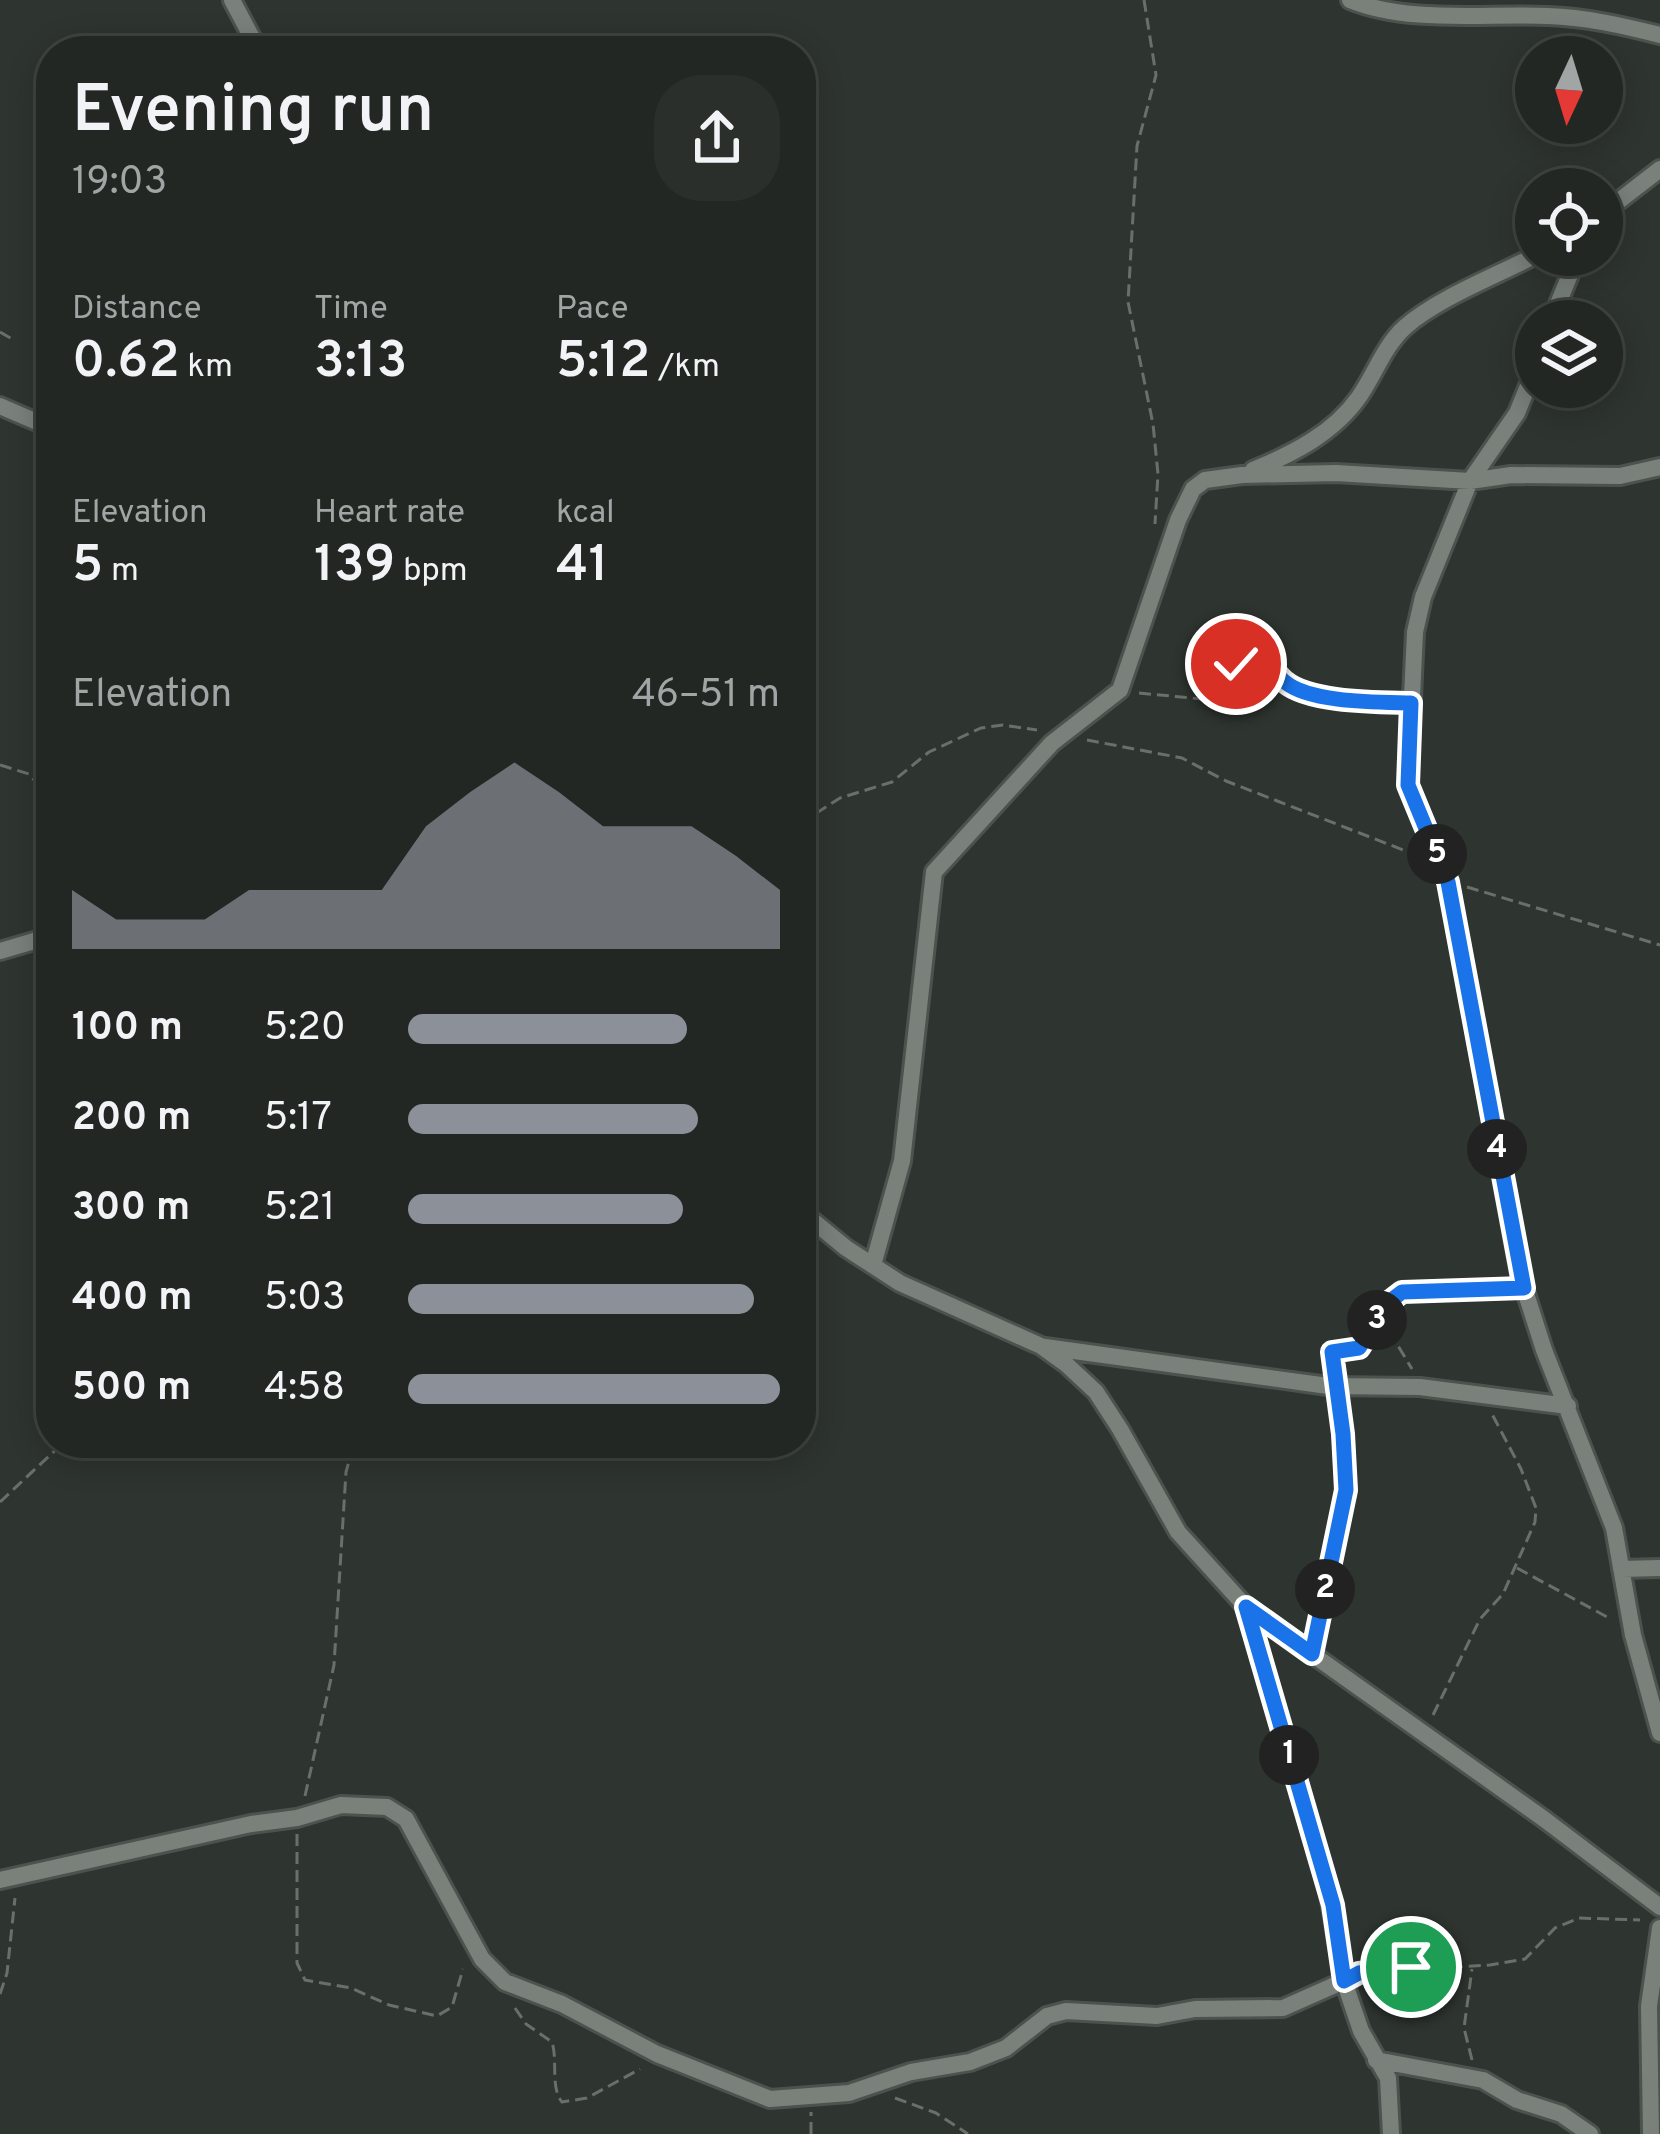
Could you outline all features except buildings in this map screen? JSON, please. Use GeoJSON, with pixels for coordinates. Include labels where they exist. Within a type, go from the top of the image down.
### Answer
{"type":"FeatureCollection","features":[{"type":"Feature","properties":{"kind":"street"},"geometry":{"type":"LineString","coordinates":[[232,0],[251,36]]}},
{"type":"Feature","properties":{"kind":"street"},"geometry":{"type":"LineString","coordinates":[[1350,0],[1465,18],[1583,19],[1660,35]]}},
{"type":"Feature","properties":{"kind":"street"},"geometry":{"type":"LineString","coordinates":[[1623,198],[1660,169]]}},
{"type":"Feature","properties":{"kind":"street"},"geometry":{"type":"LineString","coordinates":[[1242,475],[1297,452],[1331,426],[1357,400],[1392,340],[1411,322],[1515,266]]}},
{"type":"Feature","properties":{"kind":"street"},"geometry":{"type":"LineString","coordinates":[[0,406],[36,422]]}},
{"type":"Feature","properties":{"kind":"street"},"geometry":{"type":"LineString","coordinates":[[1519,408],[1470,481],[1423,597],[1415,632],[1408,785],[1448,882],[1524,1288],[1614,1528],[1632,1628],[1660,1733]]}},
{"type":"Feature","properties":{"kind":"street"},"geometry":{"type":"LineString","coordinates":[[872,1265],[902,1161],[934,872],[1060,736],[1120,690],[1193,489],[1205,480],[1242,475],[1336,472],[1470,481],[1511,475],[1620,476],[1660,467]]}},
{"type":"Feature","properties":{"kind":"street"},"geometry":{"type":"LineString","coordinates":[[0,951],[36,940]]}},
{"type":"Feature","properties":{"kind":"street"},"geometry":{"type":"LineString","coordinates":[[816,1222],[899,1283],[1041,1346],[1096,1392],[1178,1532],[1246,1607],[1660,1907]]}},
{"type":"Feature","properties":{"kind":"street"},"geometry":{"type":"LineString","coordinates":[[1041,1346],[1335,1386],[1420,1387],[1568,1406]]}},
{"type":"Feature","properties":{"kind":"street"},"geometry":{"type":"LineString","coordinates":[[1621,1569],[1660,1568]]}},
{"type":"Feature","properties":{"kind":"street"},"geometry":{"type":"LineString","coordinates":[[1246,1607],[1333,1905],[1344,1981],[1361,2031],[1388,2078],[1391,2134]]}},
{"type":"Feature","properties":{"kind":"street"},"geometry":{"type":"LineString","coordinates":[[8,1879],[341,1805],[368,1804],[399,1811],[482,1959],[505,1982],[562,2004],[663,2057],[770,2099],[857,2090],[911,2072],[991,2055],[1047,2017],[1066,2011],[1156,2016],[1195,2009],[1282,2008],[1344,1981]]}},
{"type":"Feature","properties":{"kind":"street"},"geometry":{"type":"LineString","coordinates":[[1651,2134],[1649,2006],[1660,1928]]}},
{"type":"Feature","properties":{"kind":"street"},"geometry":{"type":"LineString","coordinates":[[1376,2060],[1477,2079],[1516,2100],[1561,2114],[1590,2134]]}},
{"type":"Feature","properties":{"kind":"path"},"geometry":{"type":"LineString","coordinates":[[1144,0],[1156,75],[1137,146],[1128,302],[1153,424],[1158,475],[1155,530]]}},
{"type":"Feature","properties":{"kind":"path"},"geometry":{"type":"LineString","coordinates":[[0,332],[12,339]]}},
{"type":"Feature","properties":{"kind":"path"},"geometry":{"type":"LineString","coordinates":[[1120,690],[1202,698],[1251,651],[1263,655],[1286,684],[1303,691],[1349,700],[1411,703]]}},
{"type":"Feature","properties":{"kind":"path"},"geometry":{"type":"LineString","coordinates":[[816,813],[840,798],[892,782],[929,752],[981,728],[1023,726],[1182,758],[1247,790],[1441,863]]}},
{"type":"Feature","properties":{"kind":"path"},"geometry":{"type":"LineString","coordinates":[[0,765],[29,774],[36,782]]}},
{"type":"Feature","properties":{"kind":"path"},"geometry":{"type":"LineString","coordinates":[[1448,882],[1660,945]]}},
{"type":"Feature","properties":{"kind":"path"},"geometry":{"type":"LineString","coordinates":[[1312,1654],[1346,1490],[1332,1352],[1359,1348],[1402,1292],[1524,1288]]}},
{"type":"Feature","properties":{"kind":"path"},"geometry":{"type":"LineString","coordinates":[[1380,1316],[1420,1387]]}},
{"type":"Feature","properties":{"kind":"path"},"geometry":{"type":"LineString","coordinates":[[1424,1733],[1480,1619],[1503,1594],[1537,1508],[1485,1396]]}},
{"type":"Feature","properties":{"kind":"path"},"geometry":{"type":"LineString","coordinates":[[0,1502],[47,1458]]}},
{"type":"Feature","properties":{"kind":"path"},"geometry":{"type":"LineString","coordinates":[[350,1458],[334,1665],[297,1818],[297,1963],[305,1980],[351,1988],[389,2005],[437,2016],[452,2007],[463,1969],[482,1959]]}},
{"type":"Feature","properties":{"kind":"path"},"geometry":{"type":"LineString","coordinates":[[1516,1567],[1586,1608],[1632,1628]]}},
{"type":"Feature","properties":{"kind":"path"},"geometry":{"type":"LineString","coordinates":[[0,1994],[7,1973],[8,1879]]}},
{"type":"Feature","properties":{"kind":"path"},"geometry":{"type":"LineString","coordinates":[[1344,1981],[1372,1971],[1525,1959],[1555,1928],[1579,1918],[1642,1920]]}},
{"type":"Feature","properties":{"kind":"path"},"geometry":{"type":"LineString","coordinates":[[1473,1966],[1464,2028],[1477,2079]]}},
{"type":"Feature","properties":{"kind":"path"},"geometry":{"type":"LineString","coordinates":[[516,2009],[526,2024],[552,2042],[556,2093],[562,2102],[587,2098],[663,2057]]}},
{"type":"Feature","properties":{"kind":"path"},"geometry":{"type":"LineString","coordinates":[[857,2090],[904,2100],[968,2134]]}},
{"type":"Feature","properties":{"kind":"route"},"geometry":{"type":"LineString","coordinates":[[1236,664],[1247,652],[1259,652],[1286,684],[1303,691],[1349,700],[1411,703],[1408,785],[1448,882],[1524,1288],[1402,1292],[1389,1302],[1359,1348],[1332,1352],[1346,1490],[1312,1654],[1246,1607],[1333,1905],[1344,1981],[1359,1973],[1411,1967]]}}]}
